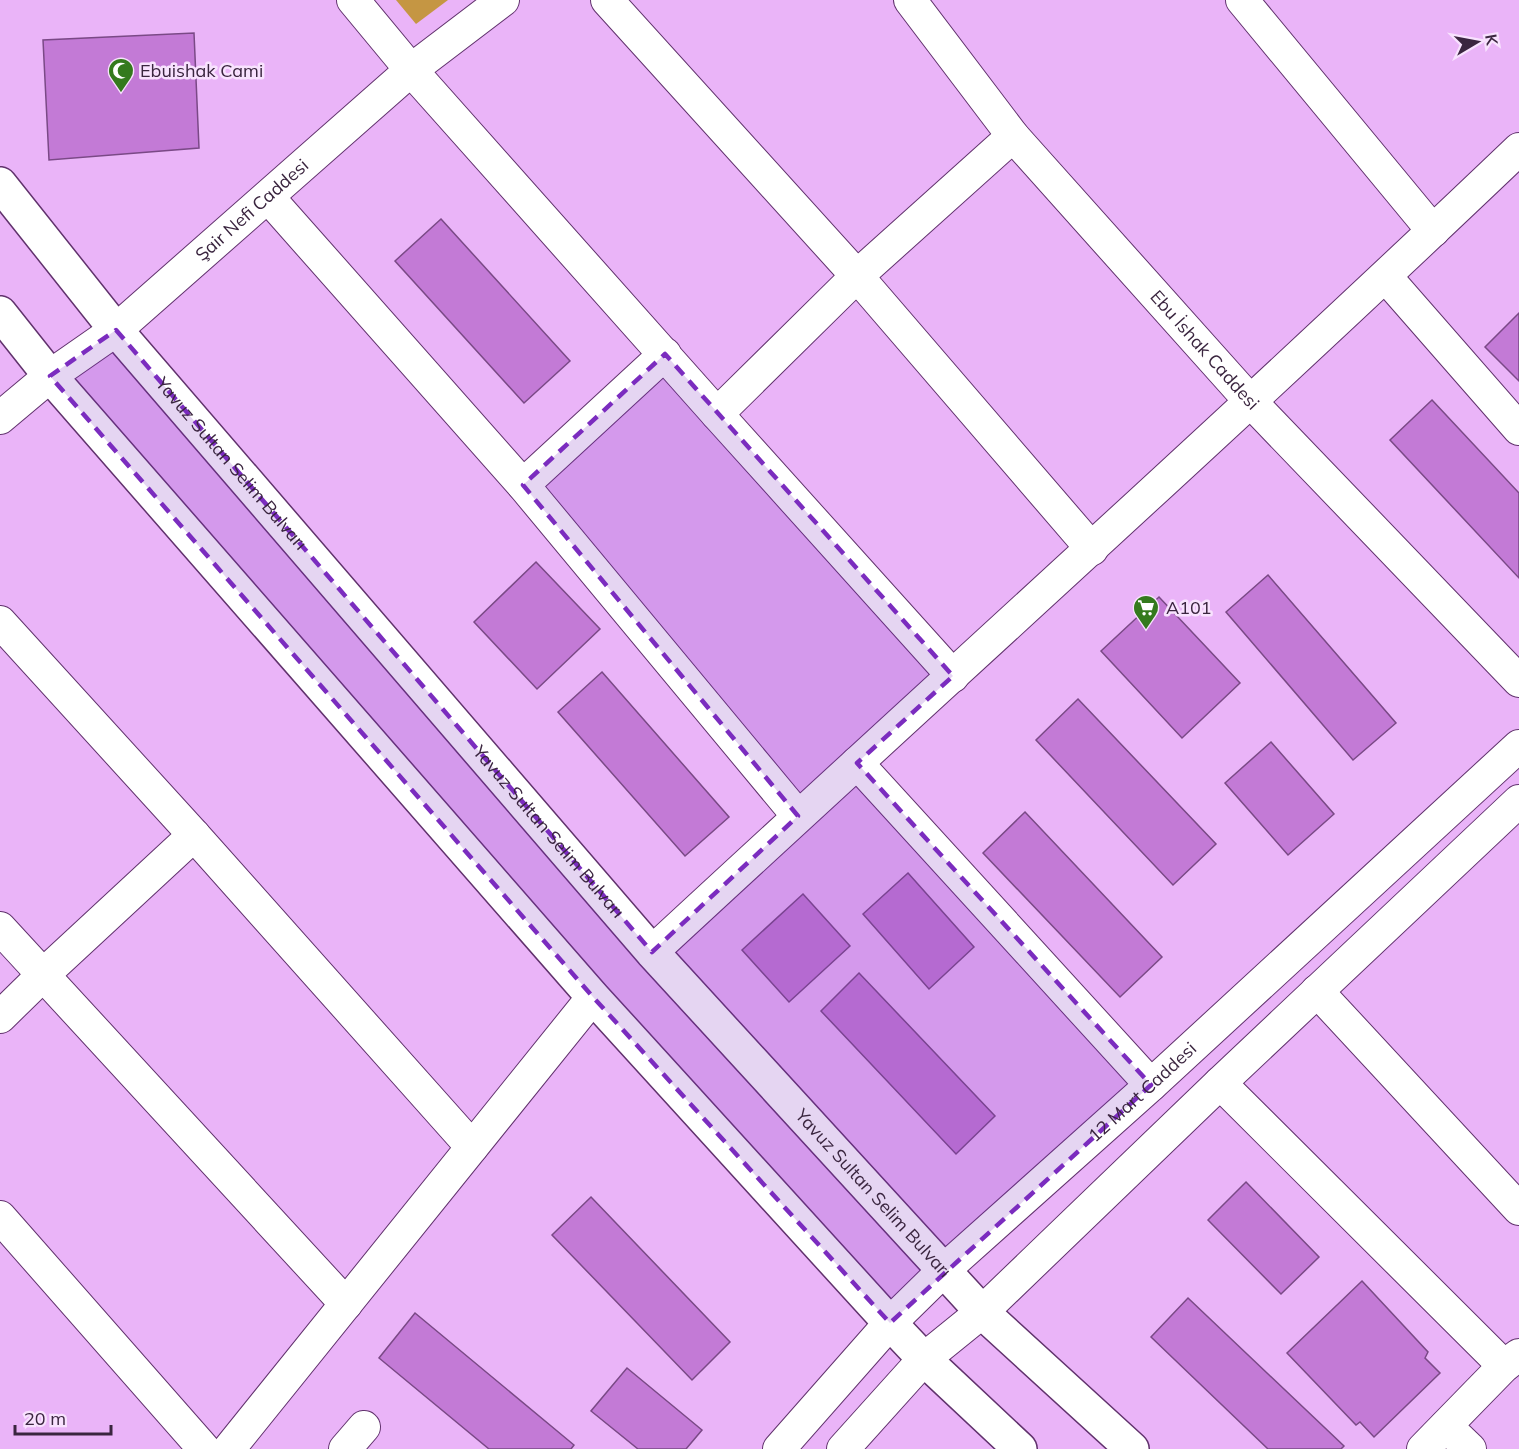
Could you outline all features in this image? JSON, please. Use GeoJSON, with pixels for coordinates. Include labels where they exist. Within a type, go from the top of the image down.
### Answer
{"type":"FeatureCollection","features":[{"type":"Feature","properties":{"kind":"main road","name":"Yavuz Sultan Selim Bulvarı"},"geometry":{"type":"LineString","coordinates":[[0,184],[116,330],[652,952],[982,1312],[1132,1449]]}},
{"type":"Feature","properties":{"kind":"main road"},"geometry":{"type":"LineString","coordinates":[[0,313],[50,376],[593,997],[924,1359],[1020,1449]]}},
{"type":"Feature","properties":{"kind":"street"},"geometry":{"type":"LineString","coordinates":[[353,0],[411,70],[953,676]]}},
{"type":"Feature","properties":{"kind":"street","name":"Şair Nefi Caddesi"},"geometry":{"type":"LineString","coordinates":[[0,418],[50,376],[116,330],[411,70],[503,0]]}},
{"type":"Feature","properties":{"kind":"street"},"geometry":{"type":"LineString","coordinates":[[607,0],[857,276],[1092,549]]}},
{"type":"Feature","properties":{"kind":"street","name":"Ebu İshak Caddesi"},"geometry":{"type":"LineString","coordinates":[[910,0],[1013,136],[1251,402],[1519,681]]}},
{"type":"Feature","properties":{"kind":"street"},"geometry":{"type":"LineString","coordinates":[[1242,0],[1433,231]]}},
{"type":"Feature","properties":{"kind":"street"},"geometry":{"type":"LineString","coordinates":[[717,414],[857,276],[1013,136]]}},
{"type":"Feature","properties":{"kind":"street"},"geometry":{"type":"LineString","coordinates":[[652,952],[1386,277],[1519,148]]}},
{"type":"Feature","properties":{"kind":"street"},"geometry":{"type":"LineString","coordinates":[[268,197],[523,484],[798,816]]}},
{"type":"Feature","properties":{"kind":"street"},"geometry":{"type":"LineString","coordinates":[[1386,277],[1519,429]]}},
{"type":"Feature","properties":{"kind":"street"},"geometry":{"type":"LineString","coordinates":[[523,484],[665,354]]}},
{"type":"Feature","properties":{"kind":"street"},"geometry":{"type":"LineString","coordinates":[[0,622],[194,835],[472,1147]]}},
{"type":"Feature","properties":{"kind":"street","name":"12 Mart Caddesi"},"geometry":{"type":"LineString","coordinates":[[779,1449],[890,1323],[944,1270],[1151,1085],[1519,746]]}},
{"type":"Feature","properties":{"kind":"street"},"geometry":{"type":"LineString","coordinates":[[857,763],[1151,1085]]}},
{"type":"Feature","properties":{"kind":"street"},"geometry":{"type":"LineString","coordinates":[[843,1449],[924,1359],[982,1312],[1220,1083],[1519,801]]}},
{"type":"Feature","properties":{"kind":"street"},"geometry":{"type":"LineString","coordinates":[[0,1017],[194,835]]}},
{"type":"Feature","properties":{"kind":"street"},"geometry":{"type":"LineString","coordinates":[[0,928],[346,1304]]}},
{"type":"Feature","properties":{"kind":"street"},"geometry":{"type":"LineString","coordinates":[[1317,991],[1519,1209]]}},
{"type":"Feature","properties":{"kind":"street"},"geometry":{"type":"LineString","coordinates":[[230,1449],[593,997]]}},
{"type":"Feature","properties":{"kind":"street"},"geometry":{"type":"LineString","coordinates":[[1220,1083],[1512,1361],[1423,1449]]}},
{"type":"Feature","properties":{"kind":"street"},"geometry":{"type":"LineString","coordinates":[[0,1217],[204,1449]]}},
{"type":"Feature","properties":{"kind":"street"},"geometry":{"type":"LineString","coordinates":[[1446,1426],[1470,1449]]}},
{"type":"Feature","properties":{"kind":"highlighted area"},"geometry":{"type":"Polygon","coordinates":[[[116,330],[652,952],[798,816],[523,485],[665,354],[953,676],[857,763],[1151,1085],[890,1323],[593,997],[50,376],[116,330]]]}},
{"type":"Feature","properties":{"kind":"shaded area"},"geometry":{"type":"Polygon","coordinates":[[[396,0],[448,0],[416,24],[396,0]]]}},
{"type":"Feature","properties":{"kind":"building","name":"Ebuishak Cami"},"geometry":{"type":"Polygon","coordinates":[[[194,33],[199,148],[49,160],[43,40],[194,33]]]}},
{"type":"Feature","properties":{"kind":"building"},"geometry":{"type":"Polygon","coordinates":[[[441,219],[570,361],[524,403],[395,261],[441,219]]]}},
{"type":"Feature","properties":{"kind":"building"},"geometry":{"type":"Polygon","coordinates":[[[1519,313],[1519,381],[1485,347],[1519,313]]]}},
{"type":"Feature","properties":{"kind":"building"},"geometry":{"type":"Polygon","coordinates":[[[1432,400],[1519,493],[1519,578],[1390,440],[1432,400]]]}},
{"type":"Feature","properties":{"kind":"building"},"geometry":{"type":"Polygon","coordinates":[[[536,562],[600,629],[537,689],[474,622],[536,562]]]}},
{"type":"Feature","properties":{"kind":"building"},"geometry":{"type":"Polygon","coordinates":[[[1268,575],[1396,723],[1353,760],[1226,612],[1268,575]]]}},
{"type":"Feature","properties":{"kind":"building"},"geometry":{"type":"Polygon","coordinates":[[[1159,597],[1240,683],[1182,738],[1101,651],[1159,597]]]}},
{"type":"Feature","properties":{"kind":"building"},"geometry":{"type":"Polygon","coordinates":[[[602,672],[729,817],[685,856],[558,712],[602,672]]]}},
{"type":"Feature","properties":{"kind":"building"},"geometry":{"type":"Polygon","coordinates":[[[1078,699],[1216,844],[1173,885],[1036,740],[1078,699]]]}},
{"type":"Feature","properties":{"kind":"building"},"geometry":{"type":"Polygon","coordinates":[[[1271,742],[1334,814],[1288,855],[1225,783],[1271,742]]]}},
{"type":"Feature","properties":{"kind":"building"},"geometry":{"type":"Polygon","coordinates":[[[1025,812],[1162,957],[1120,997],[983,853],[1025,812]]]}},
{"type":"Feature","properties":{"kind":"building"},"geometry":{"type":"Polygon","coordinates":[[[908,873],[974,947],[929,989],[863,914],[908,873]]]}},
{"type":"Feature","properties":{"kind":"building"},"geometry":{"type":"Polygon","coordinates":[[[803,894],[850,946],[789,1002],[742,950],[803,894]]]}},
{"type":"Feature","properties":{"kind":"building"},"geometry":{"type":"Polygon","coordinates":[[[859,973],[995,1116],[956,1154],[821,1011],[859,973]]]}},
{"type":"Feature","properties":{"kind":"building"},"geometry":{"type":"Polygon","coordinates":[[[1246,1182],[1319,1257],[1281,1294],[1208,1220],[1246,1182]]]}},
{"type":"Feature","properties":{"kind":"building"},"geometry":{"type":"Polygon","coordinates":[[[591,1197],[730,1342],[692,1380],[552,1235],[591,1197]]]}},
{"type":"Feature","properties":{"kind":"building"},"geometry":{"type":"Polygon","coordinates":[[[1362,1281],[1428,1352],[1425,1358],[1440,1373],[1374,1437],[1360,1422],[1356,1425],[1287,1353],[1362,1281]]]}},
{"type":"Feature","properties":{"kind":"building"},"geometry":{"type":"Polygon","coordinates":[[[1188,1298],[1344,1446],[1341,1449],[1268,1449],[1151,1337],[1188,1298]]]}},
{"type":"Feature","properties":{"kind":"building"},"geometry":{"type":"Polygon","coordinates":[[[415,1313],[574,1445],[571,1449],[489,1449],[379,1358],[415,1313]]]}},
{"type":"Feature","properties":{"kind":"building"},"geometry":{"type":"Polygon","coordinates":[[[627,1368],[702,1430],[686,1449],[638,1449],[591,1411],[627,1368]]]}},
{"type":"Feature","properties":{"kind":"place","name":"Ebuishak Cami"},"geometry":{"type":"Point","coordinates":[121,94]}},
{"type":"Feature","properties":{"kind":"place","name":"A101"},"geometry":{"type":"Point","coordinates":[1146,631]}}]}
